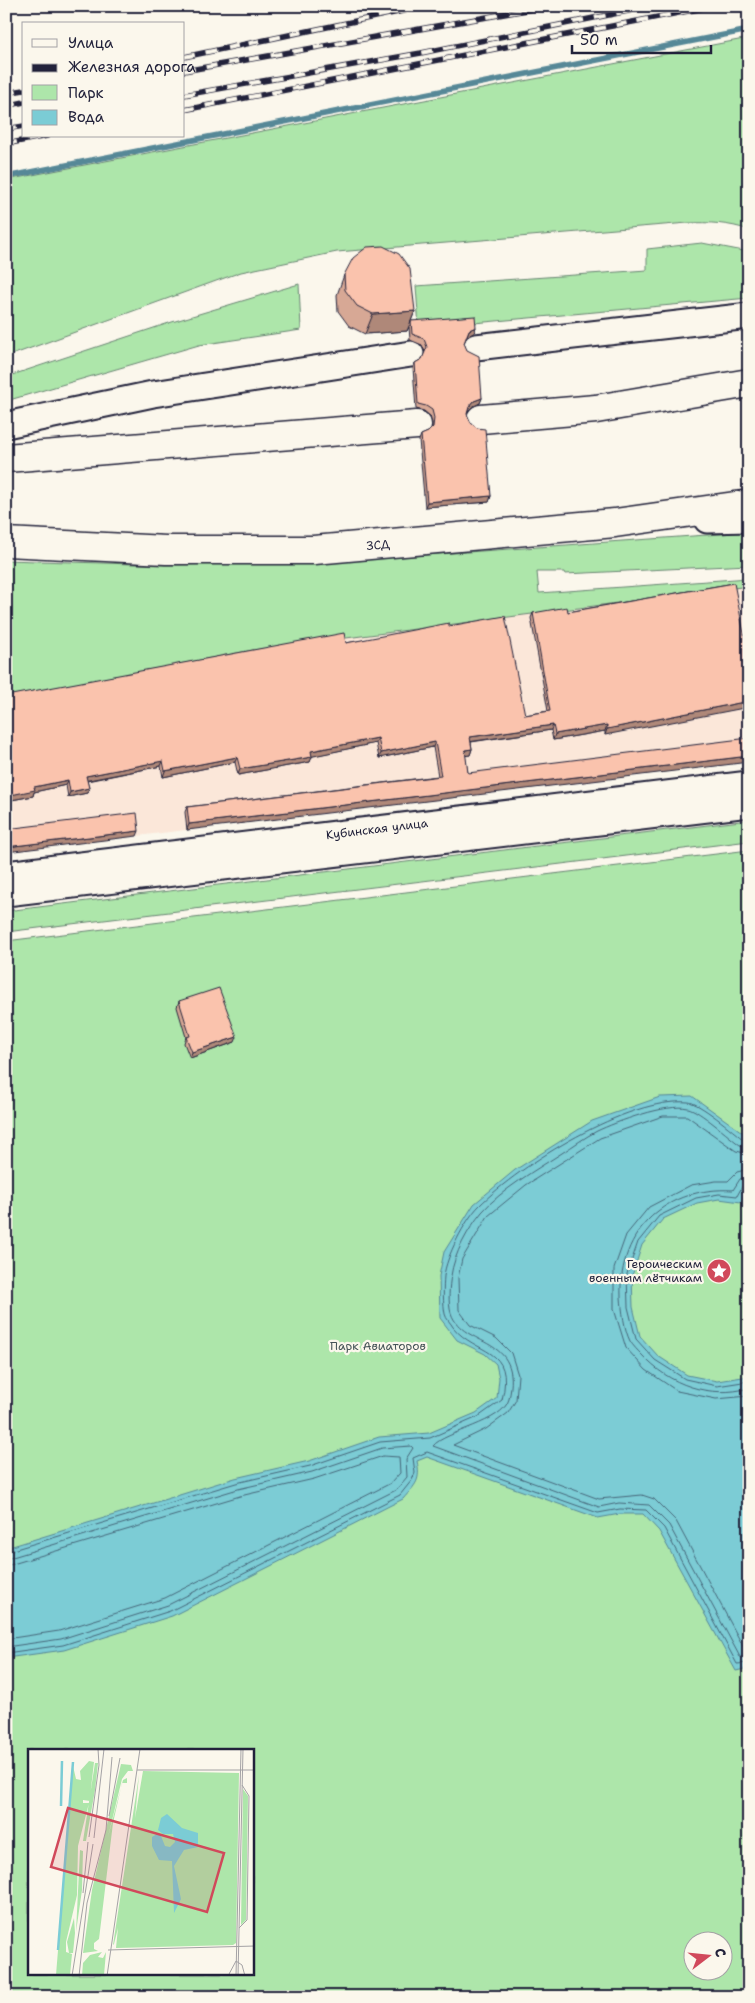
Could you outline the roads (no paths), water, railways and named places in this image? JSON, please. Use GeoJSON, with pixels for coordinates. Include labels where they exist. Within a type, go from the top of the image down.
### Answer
{"type":"FeatureCollection","features":[{"type":"Feature","properties":{"kind":"highway"},"geometry":{"type":"LineString","coordinates":[[482,419],[596,410],[749,383]]}},
{"type":"Feature","properties":{"kind":"highway"},"geometry":{"type":"LineString","coordinates":[[6,458],[417,425]]}},
{"type":"Feature","properties":{"kind":"highway","name":"ЗСД"},"geometry":{"type":"LineString","coordinates":[[6,542],[166,550],[314,550],[615,523],[749,504]]}},
{"type":"Feature","properties":{"kind":"main road"},"geometry":{"type":"LineString","coordinates":[[476,347],[749,316]]}},
{"type":"Feature","properties":{"kind":"main road"},"geometry":{"type":"LineString","coordinates":[[6,425],[153,394],[411,354]]}},
{"type":"Feature","properties":{"kind":"main road"},"geometry":{"type":"LineString","coordinates":[[615,523],[749,519]]}},
{"type":"Feature","properties":{"kind":"main road","name":"Кубинская улица"},"geometry":{"type":"LineString","coordinates":[[6,874],[749,784]]}},
{"type":"Feature","properties":{"kind":"main road","name":"Кубинская улица"},"geometry":{"type":"LineString","coordinates":[[6,893],[749,804]]}},
{"type":"Feature","properties":{"kind":"water"},"geometry":{"type":"Polygon","coordinates":[[[692,1096],[749,1137],[749,1182],[741,1202],[719,1199],[697,1203],[663,1219],[642,1245],[632,1276],[633,1307],[640,1336],[658,1356],[687,1375],[717,1381],[749,1376],[749,1668],[736,1671],[659,1531],[643,1514],[620,1514],[598,1518],[427,1457],[417,1461],[418,1478],[403,1499],[172,1616],[64,1650],[6,1658],[6,1548],[235,1478],[309,1461],[379,1437],[429,1433],[476,1413],[497,1398],[499,1378],[496,1364],[485,1354],[457,1340],[440,1318],[439,1276],[444,1252],[474,1204],[515,1170],[592,1121],[660,1097],[692,1096]]]}},
{"type":"Feature","properties":{"kind":"waterway"},"geometry":{"type":"LineString","coordinates":[[6,177],[749,30]]}},
{"type":"Feature","properties":{"kind":"railway"},"geometry":{"type":"LineString","coordinates":[[185,57],[427,6]]}},
{"type":"Feature","properties":{"kind":"railway"},"geometry":{"type":"LineString","coordinates":[[185,71],[549,6]]}},
{"type":"Feature","properties":{"kind":"railway"},"geometry":{"type":"LineString","coordinates":[[185,95],[421,53],[653,6]]}},
{"type":"Feature","properties":{"kind":"railway"},"geometry":{"type":"LineString","coordinates":[[185,110],[714,6]]}},
{"type":"Feature","properties":{"kind":"railway"},"geometry":{"type":"LineString","coordinates":[[6,93],[22,90]]}},
{"type":"Feature","properties":{"kind":"railway"},"geometry":{"type":"LineString","coordinates":[[6,106],[22,102]]}},
{"type":"Feature","properties":{"kind":"railway"},"geometry":{"type":"LineString","coordinates":[[6,129],[22,126]]}},
{"type":"Feature","properties":{"kind":"railway"},"geometry":{"type":"LineString","coordinates":[[6,144],[37,138]]}},
{"type":"Feature","properties":{"kind":"place","name":"Героическим военным лётчикам"},"geometry":{"type":"Point","coordinates":[719,1271]}},
{"type":"Feature","properties":{"kind":"park label","name":"Парк Авиаторов"},"geometry":{"type":"Point","coordinates":[378,1346]}}]}
